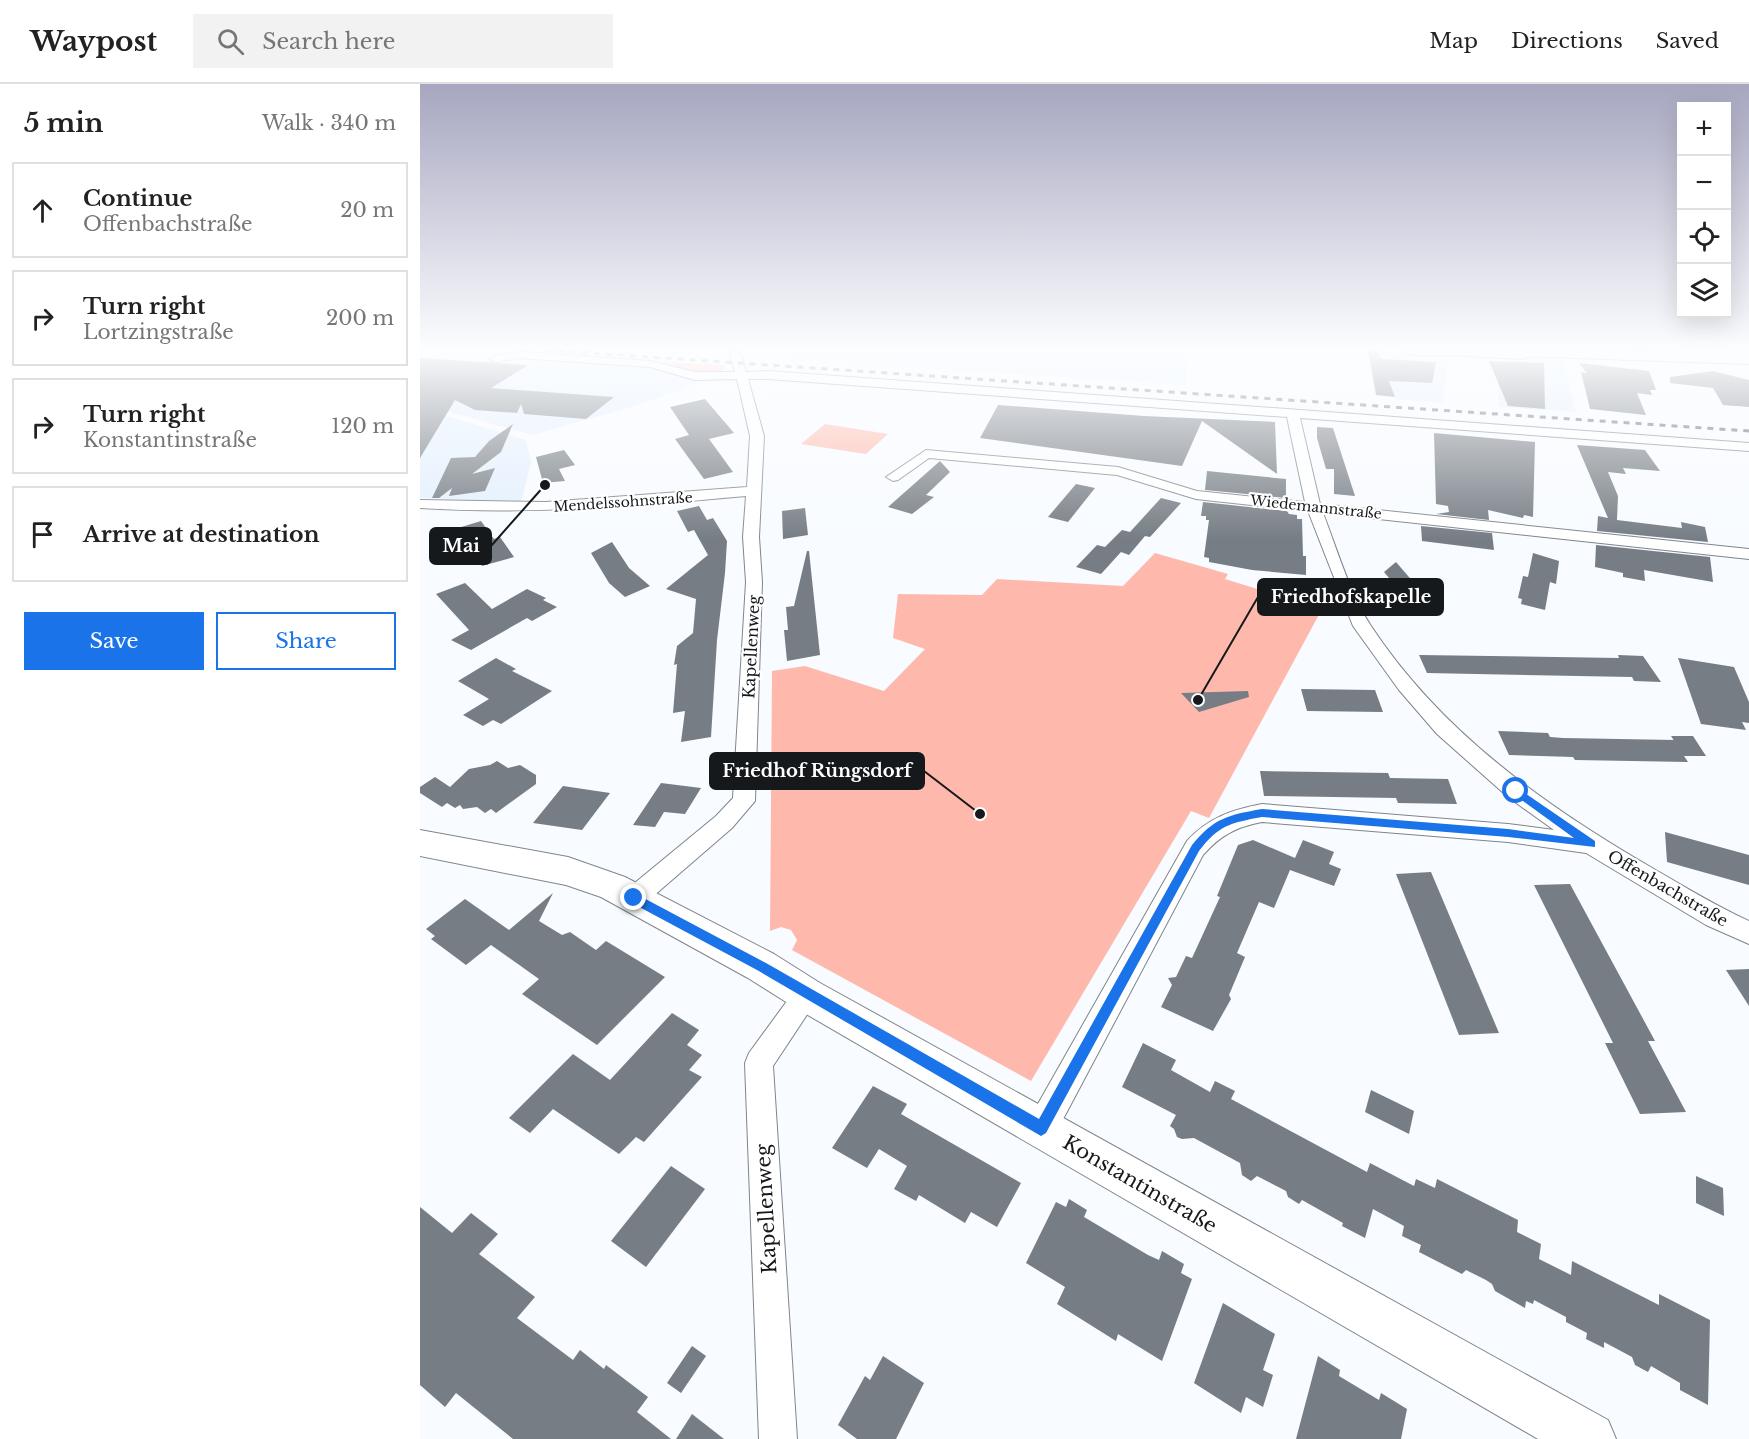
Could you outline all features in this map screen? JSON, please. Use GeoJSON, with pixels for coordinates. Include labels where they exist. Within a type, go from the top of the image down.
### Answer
{"type":"FeatureCollection","features":[{"type":"Feature","properties":{"kind":"main road","name":"Konstantinstraße"},"geometry":{"type":"LineString","coordinates":[[420,843],[568,871],[613,887],[761,966],[807,995],[1041,1129],[1589,1439]]}},
{"type":"Feature","properties":{"kind":"street","name":"Kapellenweg"},"geometry":{"type":"LineString","coordinates":[[634,898],[724,822],[744,801],[754,582],[751,537],[757,435],[751,413]]}},
{"type":"Feature","properties":{"kind":"street","name":"Offenbachstraße"},"geometry":{"type":"LineString","coordinates":[[1293,413],[1313,506],[1350,601],[1362,626],[1406,686],[1444,729],[1516,791],[1591,844],[1715,917],[1749,933]]}},
{"type":"Feature","properties":{"kind":"street"},"geometry":{"type":"LineString","coordinates":[[1296,413],[1749,447]]}},
{"type":"Feature","properties":{"kind":"street","name":"Wiedemannstraße"},"geometry":{"type":"LineString","coordinates":[[894,477],[926,454],[1099,468],[1143,477],[1196,495],[1749,554]]}},
{"type":"Feature","properties":{"kind":"street","name":"Mendelssohnstraße"},"geometry":{"type":"LineString","coordinates":[[420,504],[543,508],[754,491]]}},
{"type":"Feature","properties":{"kind":"street"},"geometry":{"type":"LineString","coordinates":[[1041,1129],[1196,848],[1210,830],[1234,818],[1262,813],[1508,833],[1591,844]]}},
{"type":"Feature","properties":{"kind":"street","name":"Kapellenweg"},"geometry":{"type":"LineString","coordinates":[[778,1439],[759,1063],[807,995]]}},
{"type":"Feature","properties":{"kind":"shaded area"},"geometry":{"type":"Polygon","coordinates":[[[420,413],[437,413],[526,440],[531,463],[521,502],[420,498],[420,413]]]}},
{"type":"Feature","properties":{"kind":"shaded area"},"geometry":{"type":"Polygon","coordinates":[[[454,413],[610,413],[532,435],[454,413]]]}},
{"type":"Feature","properties":{"kind":"shaded area"},"geometry":{"type":"Polygon","coordinates":[[[825,424],[888,434],[866,454],[801,444],[825,424]]]}},
{"type":"Feature","properties":{"kind":"shaded area"},"geometry":{"type":"Polygon","coordinates":[[[1155,553],[1228,574],[1225,579],[1322,609],[1209,818],[1191,811],[1031,1081],[792,950],[797,940],[791,930],[781,927],[770,931],[772,671],[805,666],[884,691],[925,649],[893,638],[898,594],[982,595],[997,579],[1123,586],[1155,553]]]}},
{"type":"Feature","properties":{"kind":"building"},"geometry":{"type":"Polygon","coordinates":[[[420,413],[447,413],[420,458],[420,413]]]}},
{"type":"Feature","properties":{"kind":"building"},"geometry":{"type":"Polygon","coordinates":[[[524,413],[593,413],[586,419],[524,413]]]}},
{"type":"Feature","properties":{"kind":"building"},"geometry":{"type":"Polygon","coordinates":[[[674,413],[717,413],[734,433],[709,439],[733,472],[704,479],[675,439],[689,435],[674,413]]]}},
{"type":"Feature","properties":{"kind":"building"},"geometry":{"type":"Polygon","coordinates":[[[994,413],[1107,413],[1275,422],[1277,474],[1202,421],[1182,466],[980,438],[994,413]]]}},
{"type":"Feature","properties":{"kind":"building"},"geometry":{"type":"Polygon","coordinates":[[[513,424],[501,452],[472,474],[495,468],[485,491],[449,496],[452,488],[439,498],[432,498],[451,458],[475,457],[489,441],[513,424]]]}},
{"type":"Feature","properties":{"kind":"building"},"geometry":{"type":"Polygon","coordinates":[[[1317,427],[1333,428],[1355,496],[1334,494],[1334,469],[1326,469],[1317,438],[1317,427]]]}},
{"type":"Feature","properties":{"kind":"building"},"geometry":{"type":"Polygon","coordinates":[[[1434,433],[1535,442],[1533,517],[1524,515],[1523,518],[1488,510],[1489,520],[1436,514],[1449,512],[1448,506],[1436,504],[1434,433]]]}},
{"type":"Feature","properties":{"kind":"building"},"geometry":{"type":"Polygon","coordinates":[[[1577,445],[1645,450],[1660,471],[1623,468],[1626,474],[1608,472],[1618,496],[1617,520],[1682,528],[1681,522],[1705,527],[1708,542],[1597,531],[1598,516],[1608,518],[1577,445]]]}},
{"type":"Feature","properties":{"kind":"building"},"geometry":{"type":"Polygon","coordinates":[[[564,450],[575,465],[559,469],[565,481],[543,483],[536,457],[564,450]]]}},
{"type":"Feature","properties":{"kind":"building"},"geometry":{"type":"Polygon","coordinates":[[[940,461],[950,472],[926,495],[934,497],[912,514],[888,507],[940,461]]]}},
{"type":"Feature","properties":{"kind":"building"},"geometry":{"type":"Polygon","coordinates":[[[1207,471],[1286,479],[1286,498],[1205,490],[1207,471]]]}},
{"type":"Feature","properties":{"kind":"building"},"geometry":{"type":"Polygon","coordinates":[[[1076,484],[1095,488],[1068,522],[1048,517],[1076,484]]]}},
{"type":"Feature","properties":{"kind":"building"},"geometry":{"type":"Polygon","coordinates":[[[1161,498],[1181,503],[1150,537],[1145,536],[1129,555],[1121,552],[1101,574],[1076,567],[1097,545],[1105,547],[1122,530],[1130,532],[1161,498]]]}},
{"type":"Feature","properties":{"kind":"building"},"geometry":{"type":"Polygon","coordinates":[[[1203,502],[1287,511],[1289,514],[1297,515],[1297,519],[1302,519],[1306,575],[1252,570],[1209,562],[1209,558],[1204,557],[1209,520],[1206,520],[1206,516],[1201,516],[1203,502]]]}},
{"type":"Feature","properties":{"kind":"building"},"geometry":{"type":"Polygon","coordinates":[[[699,506],[707,520],[713,518],[727,541],[725,573],[717,640],[711,737],[681,742],[685,711],[673,713],[677,664],[674,665],[677,646],[693,633],[696,599],[666,589],[708,555],[694,530],[688,532],[677,511],[699,506]]]}},
{"type":"Feature","properties":{"kind":"building"},"geometry":{"type":"Polygon","coordinates":[[[805,508],[808,535],[783,539],[782,511],[805,508]]]}},
{"type":"Feature","properties":{"kind":"building"},"geometry":{"type":"Polygon","coordinates":[[[481,521],[494,539],[500,537],[514,557],[482,566],[458,528],[481,521]]]}},
{"type":"Feature","properties":{"kind":"building"},"geometry":{"type":"Polygon","coordinates":[[[1421,526],[1492,533],[1494,550],[1422,541],[1421,526]]]}},
{"type":"Feature","properties":{"kind":"building"},"geometry":{"type":"Polygon","coordinates":[[[612,542],[629,568],[650,586],[625,597],[609,583],[591,553],[612,542]]]}},
{"type":"Feature","properties":{"kind":"building"},"geometry":{"type":"Polygon","coordinates":[[[1596,545],[1710,557],[1713,582],[1644,570],[1645,581],[1623,577],[1623,573],[1595,567],[1596,545]]]}},
{"type":"Feature","properties":{"kind":"building"},"geometry":{"type":"Polygon","coordinates":[[[807,551],[809,551],[820,655],[787,661],[784,630],[788,630],[786,607],[794,606],[807,551]]]}},
{"type":"Feature","properties":{"kind":"building"},"geometry":{"type":"Polygon","coordinates":[[[1533,553],[1559,561],[1556,584],[1550,582],[1545,610],[1521,604],[1522,599],[1518,598],[1523,576],[1528,577],[1533,553]]]}},
{"type":"Feature","properties":{"kind":"building"},"geometry":{"type":"Polygon","coordinates":[[[1396,562],[1440,613],[1421,616],[1384,572],[1396,562]]]}},
{"type":"Feature","properties":{"kind":"building"},"geometry":{"type":"Polygon","coordinates":[[[465,583],[492,609],[527,589],[546,598],[543,600],[557,607],[532,621],[527,618],[471,650],[451,640],[469,630],[436,594],[465,583]]]}},
{"type":"Feature","properties":{"kind":"building"},"geometry":{"type":"Polygon","coordinates":[[[1419,655],[1619,658],[1618,655],[1643,656],[1661,682],[1634,681],[1632,677],[1427,673],[1419,655]]]}},
{"type":"Feature","properties":{"kind":"building"},"geometry":{"type":"Polygon","coordinates":[[[496,658],[516,669],[512,671],[552,691],[501,724],[493,720],[483,726],[463,715],[489,699],[458,681],[496,658]]]}},
{"type":"Feature","properties":{"kind":"building"},"geometry":{"type":"Polygon","coordinates":[[[1678,658],[1734,667],[1749,702],[1749,723],[1742,722],[1746,730],[1701,724],[1678,658]]]}},
{"type":"Feature","properties":{"kind":"building"},"geometry":{"type":"Polygon","coordinates":[[[1301,689],[1375,690],[1383,712],[1307,711],[1301,689]]]}},
{"type":"Feature","properties":{"kind":"building"},"geometry":{"type":"Polygon","coordinates":[[[1248,691],[1249,697],[1199,712],[1181,693],[1248,691]]]}},
{"type":"Feature","properties":{"kind":"building"},"geometry":{"type":"Polygon","coordinates":[[[1498,731],[1548,733],[1550,737],[1563,738],[1674,740],[1671,736],[1693,736],[1706,756],[1684,756],[1688,762],[1575,760],[1573,757],[1509,755],[1498,731]]]}},
{"type":"Feature","properties":{"kind":"building"},"geometry":{"type":"Polygon","coordinates":[[[497,761],[508,768],[520,765],[536,775],[536,784],[496,813],[491,809],[485,813],[477,807],[463,809],[460,805],[455,808],[447,803],[442,807],[420,793],[420,787],[435,777],[450,787],[469,769],[490,765],[497,761]]]}},
{"type":"Feature","properties":{"kind":"building"},"geometry":{"type":"Polygon","coordinates":[[[1260,771],[1388,773],[1390,778],[1448,779],[1457,804],[1398,803],[1396,798],[1264,796],[1260,771]]]}},
{"type":"Feature","properties":{"kind":"building"},"geometry":{"type":"Polygon","coordinates":[[[661,783],[701,788],[685,814],[664,812],[655,827],[633,825],[661,783]]]}},
{"type":"Feature","properties":{"kind":"building"},"geometry":{"type":"Polygon","coordinates":[[[563,786],[610,793],[582,830],[533,823],[563,786]]]}},
{"type":"Feature","properties":{"kind":"building"},"geometry":{"type":"Polygon","coordinates":[[[1665,832],[1749,855],[1749,885],[1667,862],[1665,832]]]}},
{"type":"Feature","properties":{"kind":"building"},"geometry":{"type":"Polygon","coordinates":[[[1253,840],[1295,858],[1303,840],[1334,852],[1329,864],[1341,869],[1334,886],[1290,870],[1274,908],[1259,902],[1237,953],[1245,957],[1229,995],[1231,999],[1213,1031],[1161,1007],[1172,985],[1168,978],[1176,977],[1186,956],[1192,958],[1220,897],[1217,896],[1238,845],[1253,840]]]}},
{"type":"Feature","properties":{"kind":"building"},"geometry":{"type":"Polygon","coordinates":[[[1431,872],[1499,1033],[1459,1035],[1396,874],[1431,872]]]}},
{"type":"Feature","properties":{"kind":"building"},"geometry":{"type":"Polygon","coordinates":[[[1570,884],[1655,1041],[1648,1041],[1686,1112],[1640,1114],[1605,1043],[1613,1043],[1534,885],[1570,884]]]}},
{"type":"Feature","properties":{"kind":"building"},"geometry":{"type":"Polygon","coordinates":[[[553,893],[539,921],[562,935],[570,932],[596,950],[606,941],[665,977],[597,1045],[522,994],[539,979],[491,945],[466,965],[431,939],[435,936],[426,929],[465,899],[509,930],[553,893]]]}},
{"type":"Feature","properties":{"kind":"building"},"geometry":{"type":"Polygon","coordinates":[[[1749,969],[1749,1006],[1726,970],[1749,969]]]}},
{"type":"Feature","properties":{"kind":"building"},"geometry":{"type":"Polygon","coordinates":[[[672,1013],[699,1030],[687,1045],[702,1055],[689,1070],[702,1077],[644,1142],[636,1137],[619,1154],[553,1109],[530,1133],[509,1118],[573,1054],[610,1080],[672,1013]]]}},
{"type":"Feature","properties":{"kind":"building"},"geometry":{"type":"Polygon","coordinates":[[[1143,1043],[1176,1060],[1171,1070],[1210,1092],[1215,1081],[1235,1091],[1231,1099],[1367,1172],[1370,1163],[1414,1186],[1416,1179],[1435,1188],[1437,1179],[1518,1220],[1517,1232],[1541,1244],[1539,1259],[1571,1275],[1572,1261],[1659,1305],[1659,1294],[1710,1320],[1708,1405],[1680,1390],[1680,1383],[1651,1366],[1648,1372],[1635,1365],[1632,1357],[1604,1342],[1604,1348],[1586,1339],[1587,1333],[1566,1322],[1566,1317],[1534,1300],[1533,1304],[1526,1301],[1525,1308],[1495,1291],[1492,1284],[1486,1280],[1466,1270],[1462,1274],[1419,1252],[1421,1245],[1402,1236],[1404,1226],[1373,1209],[1365,1238],[1302,1200],[1299,1204],[1288,1197],[1286,1191],[1257,1176],[1251,1181],[1242,1175],[1240,1163],[1194,1138],[1177,1137],[1170,1126],[1176,1115],[1122,1087],[1143,1043]]]}},
{"type":"Feature","properties":{"kind":"building"},"geometry":{"type":"Polygon","coordinates":[[[873,1086],[907,1104],[901,1114],[1021,1183],[997,1227],[971,1212],[965,1223],[919,1195],[916,1201],[894,1189],[907,1166],[879,1149],[867,1168],[832,1148],[873,1086]]]}},
{"type":"Feature","properties":{"kind":"building"},"geometry":{"type":"Polygon","coordinates":[[[1371,1090],[1414,1111],[1409,1134],[1365,1112],[1371,1090]]]}},
{"type":"Feature","properties":{"kind":"building"},"geometry":{"type":"Polygon","coordinates":[[[671,1166],[705,1189],[646,1267],[611,1241],[671,1166]]]}},
{"type":"Feature","properties":{"kind":"building"},"geometry":{"type":"Polygon","coordinates":[[[1696,1176],[1723,1188],[1724,1216],[1696,1203],[1696,1176]]]}},
{"type":"Feature","properties":{"kind":"building"},"geometry":{"type":"Polygon","coordinates":[[[1069,1199],[1087,1210],[1084,1217],[1148,1255],[1159,1260],[1162,1251],[1184,1264],[1181,1273],[1192,1279],[1162,1361],[1118,1334],[1116,1341],[1057,1304],[1065,1287],[1026,1263],[1056,1202],[1066,1207],[1069,1199]]]}},
{"type":"Feature","properties":{"kind":"building"},"geometry":{"type":"Polygon","coordinates":[[[420,1207],[452,1233],[471,1213],[498,1234],[479,1254],[535,1297],[517,1318],[573,1360],[580,1350],[604,1369],[606,1365],[648,1397],[637,1412],[671,1439],[513,1439],[456,1393],[445,1407],[420,1385],[420,1207]]]}},
{"type":"Feature","properties":{"kind":"building"},"geometry":{"type":"Polygon","coordinates":[[[1223,1303],[1275,1334],[1263,1370],[1273,1375],[1263,1407],[1246,1397],[1241,1413],[1194,1383],[1223,1303]]]}},
{"type":"Feature","properties":{"kind":"building"},"geometry":{"type":"Polygon","coordinates":[[[692,1346],[706,1356],[681,1393],[667,1383],[692,1346]]]}},
{"type":"Feature","properties":{"kind":"building"},"geometry":{"type":"Polygon","coordinates":[[[883,1356],[924,1383],[896,1439],[857,1439],[838,1425],[865,1376],[870,1380],[883,1356]]]}},
{"type":"Feature","properties":{"kind":"building"},"geometry":{"type":"Polygon","coordinates":[[[1318,1356],[1340,1370],[1339,1376],[1379,1400],[1381,1393],[1407,1409],[1401,1439],[1296,1439],[1318,1356]]]}},
{"type":"Feature","properties":{"kind":"building"},"geometry":{"type":"Polygon","coordinates":[[[692,1414],[724,1439],[676,1439],[692,1414]]]}},
{"type":"Feature","properties":{"kind":"railway"},"geometry":{"type":"LineString","coordinates":[[1485,413],[1749,431]]}},
{"type":"Feature","properties":{"kind":"place","name":"Mai"},"geometry":{"type":"Point","coordinates":[545,485]}},
{"type":"Feature","properties":{"kind":"place","name":"Friedhofskapelle"},"geometry":{"type":"Point","coordinates":[1198,700]}},
{"type":"Feature","properties":{"kind":"place","name":"Friedhof Rüngsdorf"},"geometry":{"type":"Point","coordinates":[980,814]}},
{"type":"Feature","properties":{"kind":"route"},"geometry":{"type":"LineString","coordinates":[[634,898],[761,966],[807,995],[1041,1129],[1196,848],[1210,830],[1234,818],[1262,813],[1508,833],[1591,844],[1516,791]]}}]}
